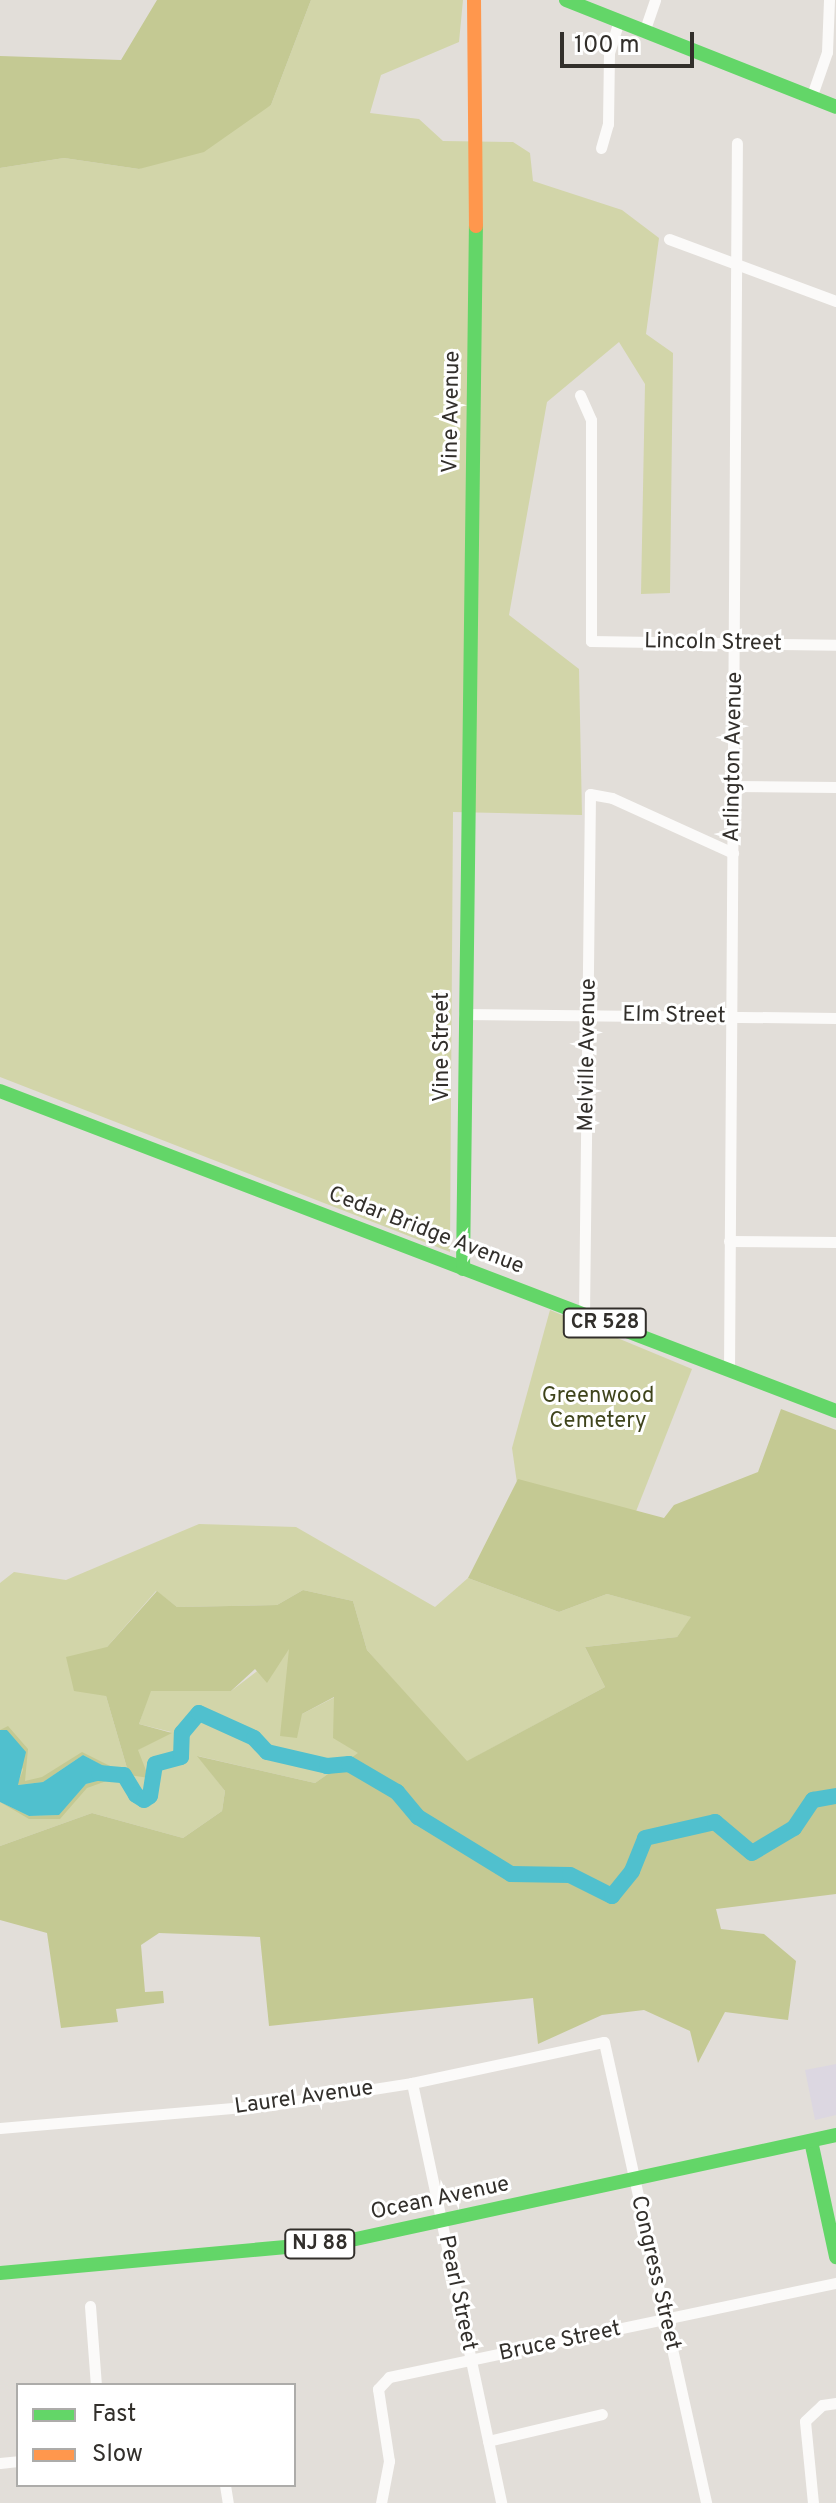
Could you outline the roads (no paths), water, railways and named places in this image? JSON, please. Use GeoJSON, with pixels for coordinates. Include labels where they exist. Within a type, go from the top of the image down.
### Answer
{"type":"FeatureCollection","features":[{"type":"Feature","properties":{"kind":"main road","name":"Vine Avenue"},"geometry":{"type":"LineString","coordinates":[[466,824],[476,268],[474,0]]}},
{"type":"Feature","properties":{"kind":"main road"},"geometry":{"type":"LineString","coordinates":[[566,0],[836,107]]}},
{"type":"Feature","properties":{"kind":"main road","name":"Vine Street"},"geometry":{"type":"LineString","coordinates":[[463,1269],[466,824]]}},
{"type":"Feature","properties":{"kind":"main road","name":"Cedar Bridge Avenue"},"geometry":{"type":"LineString","coordinates":[[0,1091],[836,1411]]}},
{"type":"Feature","properties":{"kind":"main road","name":"Ocean Avenue"},"geometry":{"type":"LineString","coordinates":[[0,2273],[342,2242],[836,2135]]}},
{"type":"Feature","properties":{"kind":"main road"},"geometry":{"type":"LineString","coordinates":[[811,2141],[836,2257]]}},
{"type":"Feature","properties":{"kind":"street"},"geometry":{"type":"LineString","coordinates":[[644,32],[655,0]]}},
{"type":"Feature","properties":{"kind":"street"},"geometry":{"type":"LineString","coordinates":[[811,98],[827,52],[829,0]]}},
{"type":"Feature","properties":{"kind":"street"},"geometry":{"type":"LineString","coordinates":[[601,148],[608,124],[609,53],[619,20]]}},
{"type":"Feature","properties":{"kind":"street","name":"Arlington Avenue"},"geometry":{"type":"LineString","coordinates":[[729,1371],[733,786],[737,644],[737,143]]}},
{"type":"Feature","properties":{"kind":"street"},"geometry":{"type":"LineString","coordinates":[[669,239],[836,301]]}},
{"type":"Feature","properties":{"kind":"street","name":"Lincoln Street"},"geometry":{"type":"LineString","coordinates":[[580,395],[591,420],[591,641],[836,645]]}},
{"type":"Feature","properties":{"kind":"street"},"geometry":{"type":"LineString","coordinates":[[733,786],[836,787]]}},
{"type":"Feature","properties":{"kind":"street","name":"Melville Avenue"},"geometry":{"type":"LineString","coordinates":[[584,1315],[590,794],[612,798],[733,853]]}},
{"type":"Feature","properties":{"kind":"street","name":"Elm Street"},"geometry":{"type":"LineString","coordinates":[[464,1014],[836,1018]]}},
{"type":"Feature","properties":{"kind":"street"},"geometry":{"type":"LineString","coordinates":[[729,1241],[836,1242]]}},
{"type":"Feature","properties":{"kind":"street","name":"Laurel Avenue"},"geometry":{"type":"LineString","coordinates":[[0,2128],[271,2105],[412,2083],[604,2042]]}},
{"type":"Feature","properties":{"kind":"street","name":"Congress Street"},"geometry":{"type":"LineString","coordinates":[[604,2042],[706,2503]]}},
{"type":"Feature","properties":{"kind":"street","name":"Pearl Street"},"geometry":{"type":"LineString","coordinates":[[412,2083],[501,2503]]}},
{"type":"Feature","properties":{"kind":"street","name":"Bruce Street"},"geometry":{"type":"LineString","coordinates":[[381,2503],[389,2461],[378,2386],[389,2377],[836,2283]]}},
{"type":"Feature","properties":{"kind":"street"},"geometry":{"type":"LineString","coordinates":[[90,2306],[96,2383]]}},
{"type":"Feature","properties":{"kind":"street"},"geometry":{"type":"LineString","coordinates":[[813,2503],[805,2421],[811,2412],[836,2403]]}},
{"type":"Feature","properties":{"kind":"street"},"geometry":{"type":"LineString","coordinates":[[488,2441],[602,2414]]}},
{"type":"Feature","properties":{"kind":"water"},"geometry":{"type":"Polygon","coordinates":[[[0,1730],[7,1730],[26,1752],[18,1785],[43,1782],[83,1755],[121,1775],[86,1784],[59,1815],[29,1816],[0,1802],[0,1730]]]}},
{"type":"Feature","properties":{"kind":"waterway"},"geometry":{"type":"LineString","coordinates":[[99,1773],[124,1775],[136,1795],[144,1800],[150,1796],[155,1764],[181,1757],[182,1733],[199,1713],[254,1738],[267,1752],[327,1766],[349,1764],[397,1792],[418,1817],[511,1874],[570,1875],[612,1896],[632,1871],[645,1838],[715,1822],[752,1853],[794,1828],[813,1800],[836,1796]]}},
{"type":"Feature","properties":{"kind":"park label","name":"Greenwood Cemetery"},"geometry":{"type":"Point","coordinates":[598,1408]}}]}
